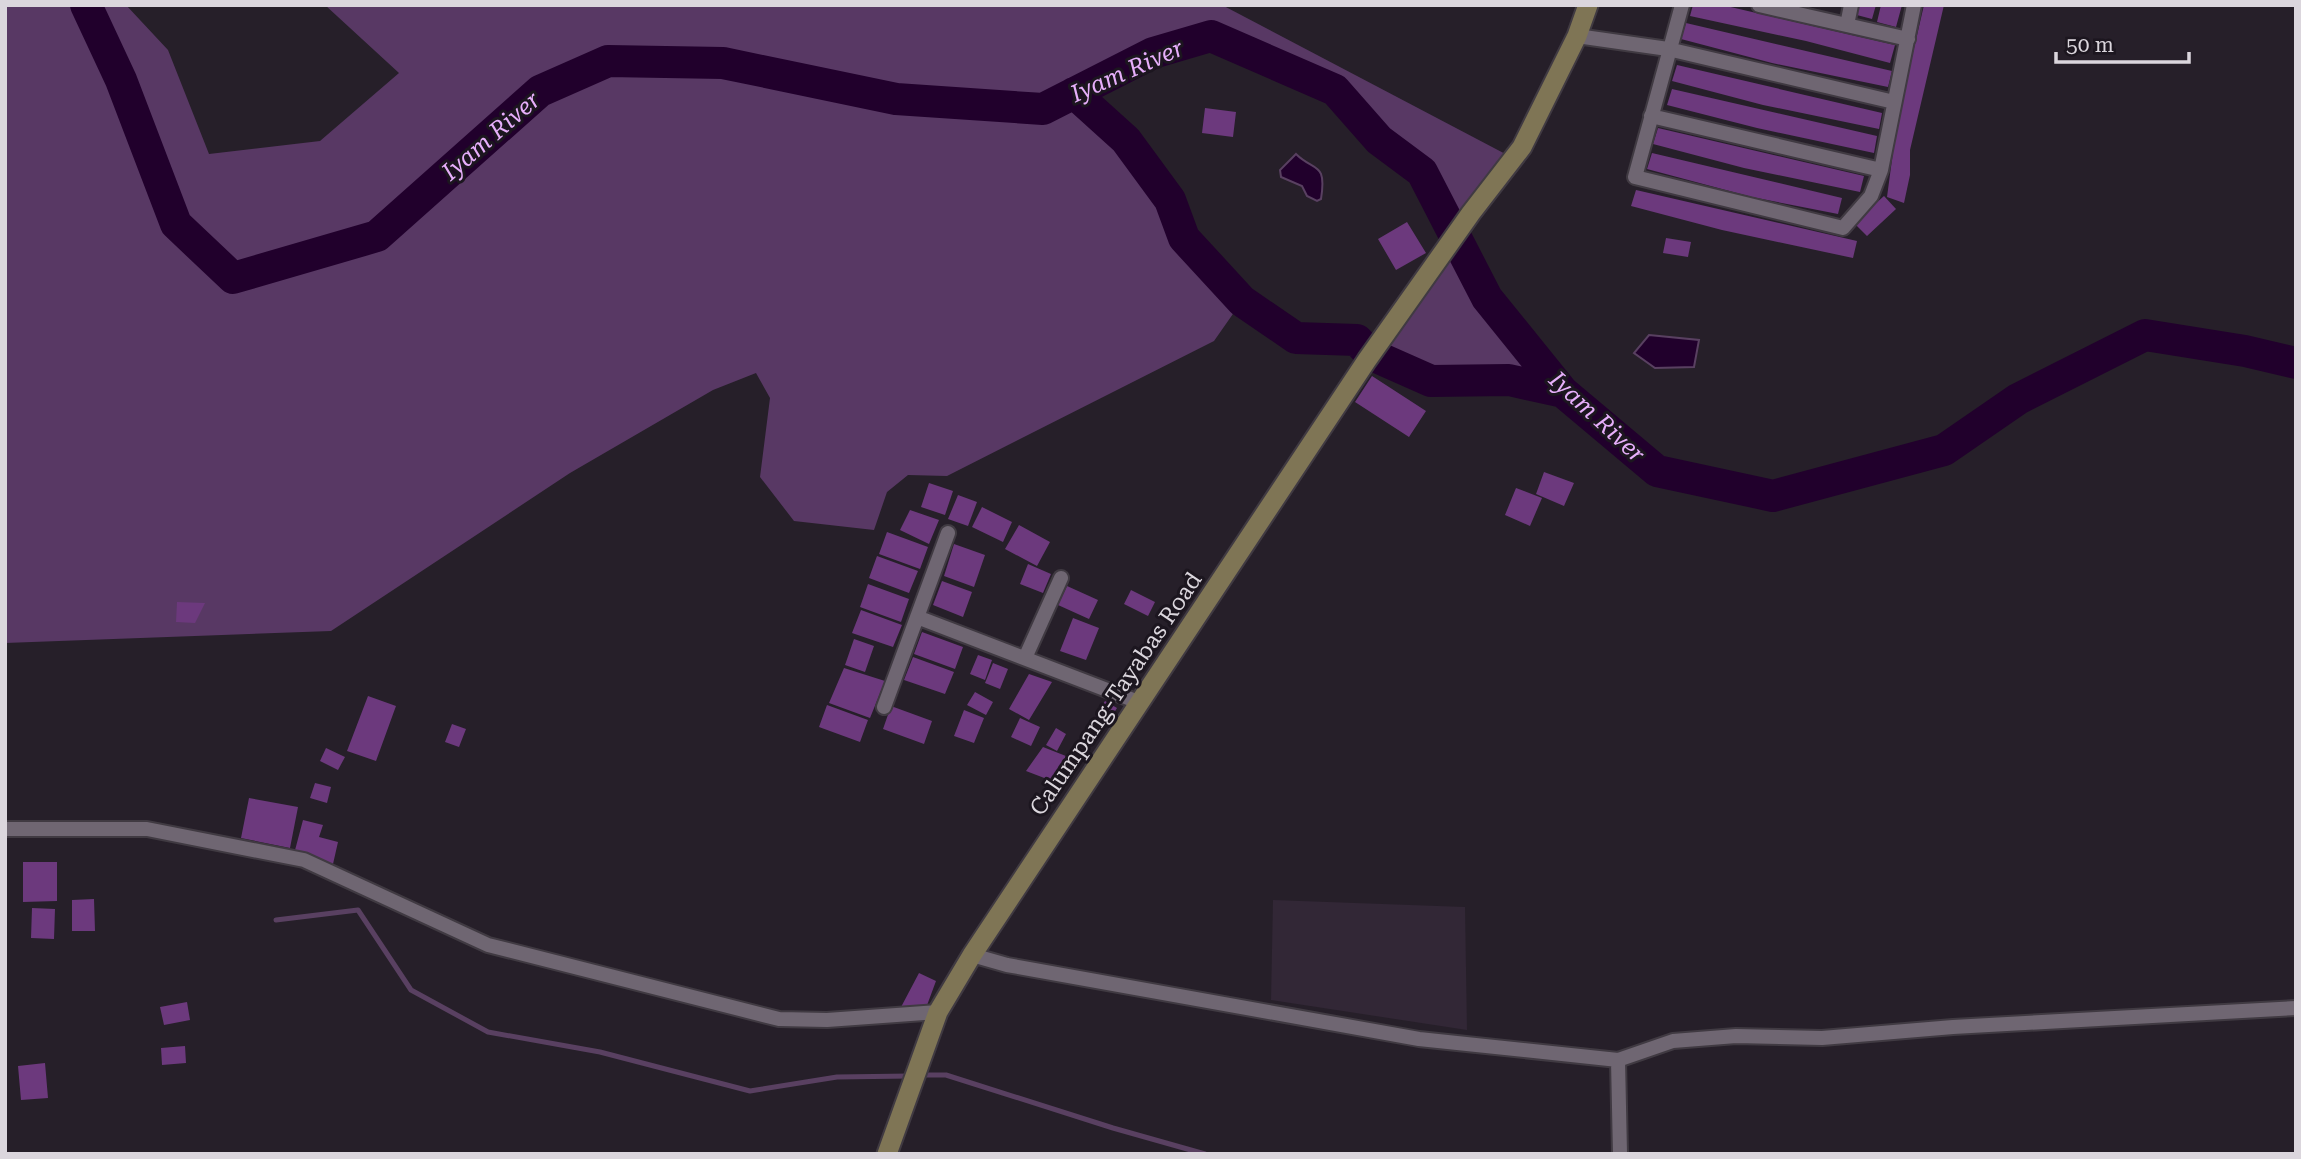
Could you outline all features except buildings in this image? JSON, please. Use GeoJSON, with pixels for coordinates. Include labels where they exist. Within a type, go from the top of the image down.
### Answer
{"type":"FeatureCollection","features":[{"type":"Feature","properties":{"kind":"main road"},"geometry":{"type":"LineString","coordinates":[[1577,36],[1588,5]]}},
{"type":"Feature","properties":{"kind":"main road","name":"Calumpang-Tayabas Road"},"geometry":{"type":"LineString","coordinates":[[887,1154],[938,1012],[972,955],[1367,360],[1471,213],[1522,147],[1577,36]]}},
{"type":"Feature","properties":{"kind":"street"},"geometry":{"type":"LineString","coordinates":[[1682,5],[1634,177],[1843,228],[1871,196],[1881,170],[1914,5]]}},
{"type":"Feature","properties":{"kind":"street"},"geometry":{"type":"LineString","coordinates":[[1759,5],[1908,38]]}},
{"type":"Feature","properties":{"kind":"street"},"geometry":{"type":"LineString","coordinates":[[1847,25],[1851,5]]}},
{"type":"Feature","properties":{"kind":"street"},"geometry":{"type":"LineString","coordinates":[[1577,36],[1668,50],[1894,102]]}},
{"type":"Feature","properties":{"kind":"street"},"geometry":{"type":"LineString","coordinates":[[1650,116],[1881,170]]}},
{"type":"Feature","properties":{"kind":"street"},"geometry":{"type":"LineString","coordinates":[[884,707],[948,533]]}},
{"type":"Feature","properties":{"kind":"street"},"geometry":{"type":"LineString","coordinates":[[1025,658],[1061,578]]}},
{"type":"Feature","properties":{"kind":"street"},"geometry":{"type":"LineString","coordinates":[[918,617],[1141,703]]}},
{"type":"Feature","properties":{"kind":"street"},"geometry":{"type":"LineString","coordinates":[[5,829],[148,829],[304,860],[488,945],[779,1019],[827,1020],[938,1012]]}},
{"type":"Feature","properties":{"kind":"street"},"geometry":{"type":"LineString","coordinates":[[972,955],[1007,965],[1419,1039],[1618,1060],[1672,1041],[1736,1036],[1822,1038],[1953,1027],[2296,1008]]}},
{"type":"Feature","properties":{"kind":"street"},"geometry":{"type":"LineString","coordinates":[[1618,1060],[1619,1154]]}},
{"type":"Feature","properties":{"kind":"shaded area"},"geometry":{"type":"Polygon","coordinates":[[[5,5],[126,5],[168,50],[209,154],[320,141],[399,73],[325,5],[1222,5],[1513,158],[1455,236],[1487,298],[1563,392],[1509,380],[1431,381],[1370,354],[1455,235],[1422,172],[1379,140],[1335,90],[1211,36],[1153,53],[1074,93],[1126,140],[1170,200],[1184,238],[1242,301],[1214,341],[947,476],[908,475],[887,492],[874,530],[794,521],[760,477],[770,398],[756,373],[713,390],[570,473],[331,631],[5,643],[5,5]]]}},
{"type":"Feature","properties":{"kind":"shaded area"},"geometry":{"type":"Polygon","coordinates":[[[1296,154],[1320,173],[1321,199],[1317,201],[1307,196],[1302,186],[1281,177],[1280,170],[1296,154]]]}},
{"type":"Feature","properties":{"kind":"shaded area"},"geometry":{"type":"Polygon","coordinates":[[[1649,335],[1699,340],[1694,367],[1655,368],[1634,353],[1649,335]]]}},
{"type":"Feature","properties":{"kind":"shaded area"},"geometry":{"type":"Polygon","coordinates":[[[1273,900],[1465,907],[1467,1030],[1271,1000],[1273,900]]]}},
{"type":"Feature","properties":{"kind":"waterway","name":"Iyam River"},"geometry":{"type":"LineString","coordinates":[[86,5],[121,80],[176,224],[233,278],[377,236],[540,91],[608,61],[723,63],[896,99],[1043,109],[1153,53],[1211,36],[1335,90],[1379,140],[1422,172],[1487,298],[1563,392],[1657,471],[1773,496],[1944,450],[2018,399],[2145,335],[2245,351],[2296,363]]}},
{"type":"Feature","properties":{"kind":"waterway"},"geometry":{"type":"LineString","coordinates":[[1074,93],[1126,140],[1170,200],[1184,238],[1242,301],[1296,338],[1357,340],[1370,354],[1431,381],[1509,380],[1563,392]]}},
{"type":"Feature","properties":{"kind":"waterway"},"geometry":{"type":"LineString","coordinates":[[276,920],[358,910],[411,990],[488,1032],[600,1052],[750,1091],[837,1077],[910,1076]]}},
{"type":"Feature","properties":{"kind":"waterway"},"geometry":{"type":"LineString","coordinates":[[920,1075],[946,1075],[1205,1154]]}}]}
